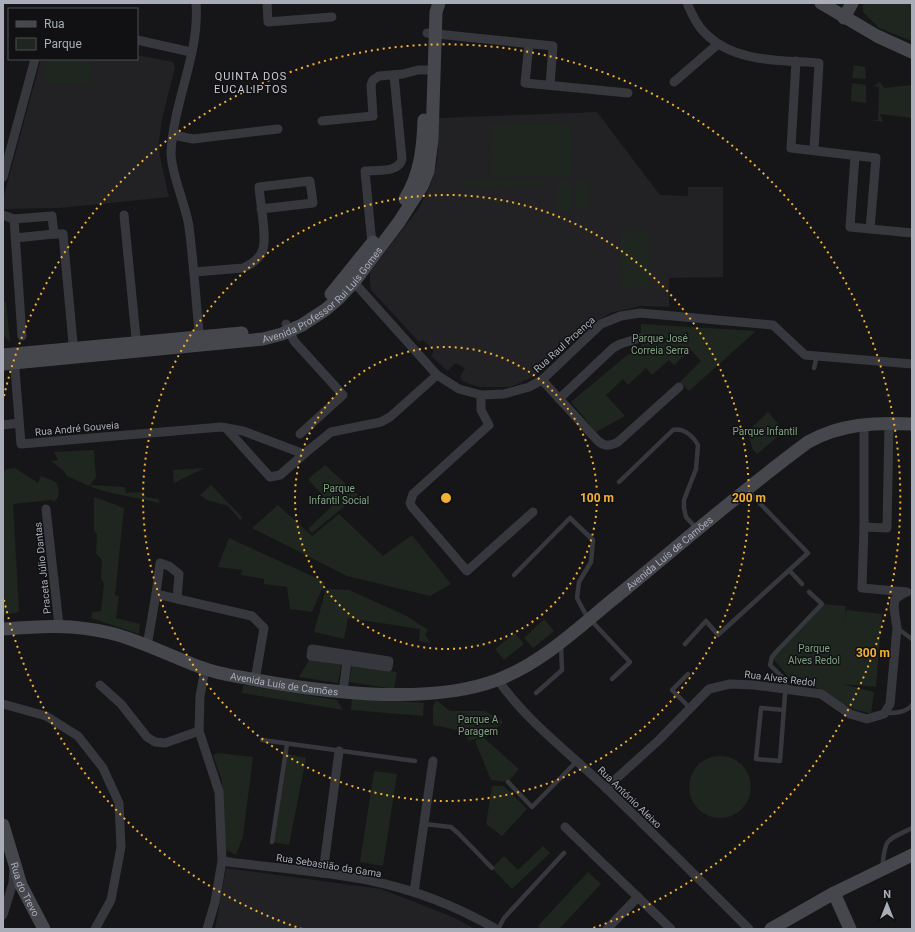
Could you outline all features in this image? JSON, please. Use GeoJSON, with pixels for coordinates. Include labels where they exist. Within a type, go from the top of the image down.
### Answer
{"type":"FeatureCollection","features":[{"type":"Feature","properties":{"kind":"street"},"geometry":{"type":"LineString","coordinates":[[196,3],[197,18],[191,52],[173,125],[171,155],[189,225],[200,341]]}},
{"type":"Feature","properties":{"kind":"street"},"geometry":{"type":"LineString","coordinates":[[267,3],[268,22],[332,17]]}},
{"type":"Feature","properties":{"kind":"street","name":"Avenida Professor Rui Luís Gomes"},"geometry":{"type":"LineString","coordinates":[[8,359],[200,341],[263,339],[288,328],[302,325],[325,310],[350,278],[408,210],[422,186],[428,171],[432,139],[430,3]]}},
{"type":"Feature","properties":{"kind":"street","name":"Avenida Professor Rui Luís Gomes"},"geometry":{"type":"LineString","coordinates":[[431,34],[439,3]]}},
{"type":"Feature","properties":{"kind":"street"},"geometry":{"type":"LineString","coordinates":[[687,3],[699,25],[706,34],[718,44],[743,55],[819,63],[814,150]]}},
{"type":"Feature","properties":{"kind":"street"},"geometry":{"type":"LineString","coordinates":[[821,3],[844,18],[877,36],[912,52]]}},
{"type":"Feature","properties":{"kind":"street"},"geometry":{"type":"LineString","coordinates":[[844,18],[852,3]]}},
{"type":"Feature","properties":{"kind":"street"},"geometry":{"type":"LineString","coordinates":[[431,34],[553,46],[550,85]]}},
{"type":"Feature","properties":{"kind":"street"},"geometry":{"type":"LineString","coordinates":[[138,40],[191,52]]}},
{"type":"Feature","properties":{"kind":"street"},"geometry":{"type":"LineString","coordinates":[[529,44],[526,83],[628,93]]}},
{"type":"Feature","properties":{"kind":"street"},"geometry":{"type":"LineString","coordinates":[[674,82],[718,44]]}},
{"type":"Feature","properties":{"kind":"street"},"geometry":{"type":"LineString","coordinates":[[3,177],[35,60]]}},
{"type":"Feature","properties":{"kind":"street"},"geometry":{"type":"LineString","coordinates":[[796,61],[791,148],[876,158],[870,229]]}},
{"type":"Feature","properties":{"kind":"street"},"geometry":{"type":"LineString","coordinates":[[322,121],[373,116],[371,85],[373,80],[379,76],[430,70]]}},
{"type":"Feature","properties":{"kind":"street","name":"Avenida Professor Rui Luís Gomes"},"geometry":{"type":"LineString","coordinates":[[350,278],[372,244],[406,198],[419,168],[423,145],[430,70]]}},
{"type":"Feature","properties":{"kind":"street"},"geometry":{"type":"LineString","coordinates":[[372,244],[365,171],[393,169],[398,167],[402,159],[394,75]]}},
{"type":"Feature","properties":{"kind":"street"},"geometry":{"type":"LineString","coordinates":[[173,134],[193,139],[278,129]]}},
{"type":"Feature","properties":{"kind":"street"},"geometry":{"type":"LineString","coordinates":[[855,156],[850,227],[912,233]]}},
{"type":"Feature","properties":{"kind":"street"},"geometry":{"type":"LineString","coordinates":[[194,272],[243,268],[251,265],[257,260],[263,250],[264,245],[259,187],[310,181],[313,203],[261,209]]}},
{"type":"Feature","properties":{"kind":"street"},"geometry":{"type":"LineString","coordinates":[[124,215],[137,347]]}},
{"type":"Feature","properties":{"kind":"street"},"geometry":{"type":"LineString","coordinates":[[3,216],[14,219],[52,216],[54,234]]}},
{"type":"Feature","properties":{"kind":"street"},"geometry":{"type":"LineString","coordinates":[[14,219],[22,336]]}},
{"type":"Feature","properties":{"kind":"street"},"geometry":{"type":"LineString","coordinates":[[15,238],[63,234],[74,353]]}},
{"type":"Feature","properties":{"kind":"street","name":"Rua Raul Proença"},"geometry":{"type":"LineString","coordinates":[[350,278],[438,375],[459,388],[481,395],[516,392],[542,380],[601,324],[620,316],[640,313],[773,325],[805,355],[816,356]]}},
{"type":"Feature","properties":{"kind":"street"},"geometry":{"type":"LineString","coordinates":[[288,328],[294,341],[343,395],[300,434]]}},
{"type":"Feature","properties":{"kind":"street"},"geometry":{"type":"LineString","coordinates":[[559,399],[613,348],[627,341],[640,338]]}},
{"type":"Feature","properties":{"kind":"street"},"geometry":{"type":"LineString","coordinates":[[816,356],[912,364]]}},
{"type":"Feature","properties":{"kind":"street","name":"Rua André Gouveia"},"geometry":{"type":"LineString","coordinates":[[8,359],[21,444],[226,428]]}},
{"type":"Feature","properties":{"kind":"street"},"geometry":{"type":"LineString","coordinates":[[226,428],[270,476],[280,475],[331,432],[381,422],[390,417],[438,375]]}},
{"type":"Feature","properties":{"kind":"street"},"geometry":{"type":"LineString","coordinates":[[542,380],[598,441],[603,445],[610,446],[618,442],[678,387]]}},
{"type":"Feature","properties":{"kind":"street"},"geometry":{"type":"LineString","coordinates":[[481,395],[481,410],[489,425],[413,494],[410,503],[468,571],[533,512]]}},
{"type":"Feature","properties":{"kind":"street"},"geometry":{"type":"LineString","coordinates":[[3,425],[19,423]]}},
{"type":"Feature","properties":{"kind":"street"},"geometry":{"type":"LineString","coordinates":[[864,527],[887,528],[889,423]]}},
{"type":"Feature","properties":{"kind":"street"},"geometry":{"type":"LineString","coordinates":[[864,424],[864,527],[862,588],[909,592]]}},
{"type":"Feature","properties":{"kind":"street","name":"Avenida Luís de Camões"},"geometry":{"type":"LineString","coordinates":[[3,629],[59,625],[113,633],[205,669],[255,680],[343,692],[398,695],[449,691],[476,687],[498,680],[535,660],[561,642],[808,442],[830,431],[864,424],[912,424]]}},
{"type":"Feature","properties":{"kind":"street"},"geometry":{"type":"LineString","coordinates":[[226,428],[244,431],[304,454]]}},
{"type":"Feature","properties":{"kind":"street","name":"Praceta Júlio Dantas"},"geometry":{"type":"LineString","coordinates":[[46,509],[59,625]]}},
{"type":"Feature","properties":{"kind":"street"},"geometry":{"type":"LineString","coordinates":[[147,646],[160,562],[169,566],[179,574],[177,599]]}},
{"type":"Feature","properties":{"kind":"street"},"geometry":{"type":"LineString","coordinates":[[884,714],[890,704],[897,628],[894,608],[895,600],[909,592]]}},
{"type":"Feature","properties":{"kind":"street"},"geometry":{"type":"LineString","coordinates":[[156,594],[252,616],[264,628],[255,680]]}},
{"type":"Feature","properties":{"kind":"street"},"geometry":{"type":"LineString","coordinates":[[312,649],[389,661],[388,668],[347,661],[311,656],[312,649]]}},
{"type":"Feature","properties":{"kind":"street"},"geometry":{"type":"LineString","coordinates":[[343,692],[347,661]]}},
{"type":"Feature","properties":{"kind":"street"},"geometry":{"type":"LineString","coordinates":[[205,669],[200,696],[199,732],[219,792],[222,861],[215,902],[207,929]]}},
{"type":"Feature","properties":{"kind":"street","name":"Rua António Aleixo"},"geometry":{"type":"LineString","coordinates":[[498,680],[510,699],[606,788],[749,929]]}},
{"type":"Feature","properties":{"kind":"street","name":"Rua Alves Redol"},"geometry":{"type":"LineString","coordinates":[[606,788],[659,740],[709,689],[730,684],[785,688],[821,694],[850,714],[867,719],[884,714]]}},
{"type":"Feature","properties":{"kind":"street"},"geometry":{"type":"LineString","coordinates":[[100,685],[121,704],[147,737],[155,742],[165,743],[199,732]]}},
{"type":"Feature","properties":{"kind":"street"},"geometry":{"type":"LineString","coordinates":[[3,704],[46,716],[78,736],[103,768],[119,803],[121,846],[111,900],[95,929]]}},
{"type":"Feature","properties":{"kind":"street"},"geometry":{"type":"LineString","coordinates":[[323,873],[340,751]]}},
{"type":"Feature","properties":{"kind":"street"},"geometry":{"type":"LineString","coordinates":[[414,892],[433,761]]}},
{"type":"Feature","properties":{"kind":"street","name":"Rua do Trevo"},"geometry":{"type":"LineString","coordinates":[[3,824],[21,885],[44,929]]}},
{"type":"Feature","properties":{"kind":"street"},"geometry":{"type":"LineString","coordinates":[[565,827],[671,929]]}},
{"type":"Feature","properties":{"kind":"street"},"geometry":{"type":"LineString","coordinates":[[771,929],[834,893],[912,854]]}},
{"type":"Feature","properties":{"kind":"street","name":"Rua Sebastião da Gama"},"geometry":{"type":"LineString","coordinates":[[222,861],[323,873],[374,882],[414,892],[452,907],[497,929]]}},
{"type":"Feature","properties":{"kind":"street"},"geometry":{"type":"LineString","coordinates":[[3,915],[13,883],[14,865]]}},
{"type":"Feature","properties":{"kind":"street"},"geometry":{"type":"LineString","coordinates":[[834,893],[850,929]]}},
{"type":"Feature","properties":{"kind":"street"},"geometry":{"type":"LineString","coordinates":[[607,929],[638,897]]}},
{"type":"Feature","properties":{"kind":"lane"},"geometry":{"type":"LineString","coordinates":[[814,368],[816,356]]}},
{"type":"Feature","properties":{"kind":"lane"},"geometry":{"type":"LineString","coordinates":[[619,482],[673,430],[684,430],[698,445],[696,469],[684,500],[686,517],[698,531]]}},
{"type":"Feature","properties":{"kind":"lane"},"geometry":{"type":"LineString","coordinates":[[685,644],[706,622],[718,635],[808,553],[747,490]]}},
{"type":"Feature","properties":{"kind":"lane"},"geometry":{"type":"LineString","coordinates":[[514,575],[570,518],[593,540],[591,562],[580,582],[577,598],[590,618],[630,662],[612,679]]}},
{"type":"Feature","properties":{"kind":"lane"},"geometry":{"type":"LineString","coordinates":[[790,571],[802,584]]}},
{"type":"Feature","properties":{"kind":"lane"},"geometry":{"type":"LineString","coordinates":[[784,710],[761,708],[756,759],[780,760],[784,710],[785,688],[786,681],[770,665],[772,657],[776,652],[822,604],[809,592]]}},
{"type":"Feature","properties":{"kind":"lane"},"geometry":{"type":"LineString","coordinates":[[897,628],[912,639]]}},
{"type":"Feature","properties":{"kind":"lane"},"geometry":{"type":"LineString","coordinates":[[536,693],[562,670],[561,642]]}},
{"type":"Feature","properties":{"kind":"lane"},"geometry":{"type":"LineString","coordinates":[[688,674],[672,690],[690,708]]}},
{"type":"Feature","properties":{"kind":"lane"},"geometry":{"type":"LineString","coordinates":[[884,714],[896,713],[909,709],[912,704]]}},
{"type":"Feature","properties":{"kind":"lane"},"geometry":{"type":"LineString","coordinates":[[262,740],[415,761]]}},
{"type":"Feature","properties":{"kind":"lane"},"geometry":{"type":"LineString","coordinates":[[272,842],[287,744]]}},
{"type":"Feature","properties":{"kind":"lane"},"geometry":{"type":"LineString","coordinates":[[508,782],[532,807],[577,761]]}},
{"type":"Feature","properties":{"kind":"lane"},"geometry":{"type":"LineString","coordinates":[[424,824],[450,827],[492,868]]}},
{"type":"Feature","properties":{"kind":"lane"},"geometry":{"type":"LineString","coordinates":[[882,868],[885,844],[888,840],[912,828]]}},
{"type":"Feature","properties":{"kind":"lane"},"geometry":{"type":"LineString","coordinates":[[497,929],[504,918],[564,853]]}},
{"type":"Feature","properties":{"kind":"shaded area"},"geometry":{"type":"Polygon","coordinates":[[[138,55],[173,62],[175,67],[162,119],[159,142],[160,157],[169,197],[59,208],[3,209],[3,199],[41,60],[138,60],[138,55]]]}},
{"type":"Feature","properties":{"kind":"shaded area"},"geometry":{"type":"Polygon","coordinates":[[[597,112],[660,195],[688,196],[688,187],[723,187],[723,277],[669,278],[669,307],[641,306],[610,313],[597,321],[533,377],[510,387],[479,387],[462,381],[460,377],[465,368],[455,363],[448,371],[444,368],[431,356],[434,351],[423,340],[419,342],[372,291],[370,285],[370,272],[419,208],[430,186],[437,162],[439,118],[597,112]]]}},
{"type":"Feature","properties":{"kind":"shaded area"},"geometry":{"type":"Polygon","coordinates":[[[226,868],[381,889],[453,917],[475,929],[215,929],[226,868]]]}},
{"type":"Feature","properties":{"kind":"green space"},"geometry":{"type":"Polygon","coordinates":[[[863,3],[912,3],[912,41],[879,28],[863,12],[863,3]]]}},
{"type":"Feature","properties":{"kind":"green space"},"geometry":{"type":"Polygon","coordinates":[[[46,60],[92,60],[90,85],[44,82],[46,60]]]}},
{"type":"Feature","properties":{"kind":"green space"},"geometry":{"type":"Polygon","coordinates":[[[854,65],[865,67],[866,79],[852,78],[854,65]]]}},
{"type":"Feature","properties":{"kind":"green space"},"geometry":{"type":"Polygon","coordinates":[[[880,82],[884,88],[912,85],[912,118],[880,114],[883,122],[871,120],[878,120],[879,87],[873,86],[880,82]]]}},
{"type":"Feature","properties":{"kind":"green space"},"geometry":{"type":"Polygon","coordinates":[[[852,83],[866,85],[866,103],[851,101],[852,83]]]}},
{"type":"Feature","properties":{"kind":"green space"},"geometry":{"type":"Polygon","coordinates":[[[571,123],[572,175],[490,177],[489,125],[571,123]]]}},
{"type":"Feature","properties":{"kind":"green space"},"geometry":{"type":"Polygon","coordinates":[[[546,179],[546,186],[466,187],[466,180],[546,179]]]}},
{"type":"Feature","properties":{"kind":"green space"},"geometry":{"type":"Polygon","coordinates":[[[558,182],[572,182],[572,210],[558,210],[558,182]]]}},
{"type":"Feature","properties":{"kind":"green space"},"geometry":{"type":"Polygon","coordinates":[[[575,182],[589,182],[589,209],[576,209],[575,182]]]}},
{"type":"Feature","properties":{"kind":"green space"},"geometry":{"type":"Polygon","coordinates":[[[648,230],[649,288],[622,288],[620,231],[648,230]]]}},
{"type":"Feature","properties":{"kind":"green space"},"geometry":{"type":"Polygon","coordinates":[[[6,301],[10,342],[3,335],[3,302],[6,301]]]}},
{"type":"Feature","properties":{"kind":"green space","name":"Parque José Correia Serra"},"geometry":{"type":"Polygon","coordinates":[[[641,324],[756,331],[689,391],[680,382],[701,361],[691,350],[674,365],[669,360],[652,375],[646,368],[628,385],[623,379],[606,395],[625,416],[596,432],[571,402],[626,356],[641,348],[641,324]]]}},
{"type":"Feature","properties":{"kind":"green space","name":"Parque Infantil"},"geometry":{"type":"Polygon","coordinates":[[[768,412],[780,426],[781,434],[757,454],[753,450],[748,434],[753,426],[768,412]]]}},
{"type":"Feature","properties":{"kind":"green space"},"geometry":{"type":"Polygon","coordinates":[[[94,450],[96,477],[89,486],[67,476],[64,471],[51,461],[58,460],[54,452],[94,450]]]}},
{"type":"Feature","properties":{"kind":"green space","name":"Parque Infantil Social"},"geometry":{"type":"Polygon","coordinates":[[[325,465],[358,495],[312,533],[308,529],[332,506],[308,479],[325,465]]]}},
{"type":"Feature","properties":{"kind":"green space"},"geometry":{"type":"Polygon","coordinates":[[[15,468],[38,483],[41,476],[56,482],[59,492],[58,497],[54,502],[52,500],[13,504],[19,612],[3,615],[3,473],[6,469],[15,468]]]}},
{"type":"Feature","properties":{"kind":"green space"},"geometry":{"type":"Polygon","coordinates":[[[205,468],[174,483],[173,470],[205,468]]]}},
{"type":"Feature","properties":{"kind":"green space"},"geometry":{"type":"Polygon","coordinates":[[[91,485],[125,487],[126,493],[144,492],[146,497],[158,499],[160,503],[107,492],[91,487],[91,485]]]}},
{"type":"Feature","properties":{"kind":"green space"},"geometry":{"type":"Polygon","coordinates":[[[211,485],[242,517],[241,521],[228,506],[207,500],[200,495],[211,485]]]}},
{"type":"Feature","properties":{"kind":"green space"},"geometry":{"type":"Polygon","coordinates":[[[94,497],[124,508],[115,595],[119,596],[116,618],[140,624],[139,634],[91,618],[92,612],[101,611],[104,584],[101,578],[102,560],[96,553],[97,535],[94,530],[94,497]]]}},
{"type":"Feature","properties":{"kind":"green space"},"geometry":{"type":"Polygon","coordinates":[[[278,505],[312,536],[339,514],[383,556],[412,535],[451,584],[430,596],[347,576],[252,528],[278,505]]]}},
{"type":"Feature","properties":{"kind":"green space"},"geometry":{"type":"Polygon","coordinates":[[[229,538],[325,582],[312,612],[290,609],[287,587],[264,584],[264,579],[241,575],[242,570],[218,567],[229,538]]]}},
{"type":"Feature","properties":{"kind":"green space"},"geometry":{"type":"Polygon","coordinates":[[[326,589],[349,590],[407,616],[428,630],[425,635],[431,643],[419,641],[420,629],[348,618],[344,639],[314,632],[326,589]]]}},
{"type":"Feature","properties":{"kind":"green space","name":"Parque Alves Redol"},"geometry":{"type":"Polygon","coordinates":[[[822,604],[846,606],[844,626],[846,610],[882,614],[876,687],[843,684],[874,692],[871,714],[839,702],[814,686],[790,679],[772,657],[822,604]]]}},
{"type":"Feature","properties":{"kind":"green space"},"geometry":{"type":"Polygon","coordinates":[[[544,619],[554,631],[533,648],[524,638],[544,619]]]}},
{"type":"Feature","properties":{"kind":"green space"},"geometry":{"type":"Polygon","coordinates":[[[515,633],[524,644],[504,660],[495,649],[515,633]]]}},
{"type":"Feature","properties":{"kind":"green space"},"geometry":{"type":"Polygon","coordinates":[[[309,660],[341,665],[338,683],[299,677],[309,660]]]}},
{"type":"Feature","properties":{"kind":"green space"},"geometry":{"type":"Polygon","coordinates":[[[352,665],[397,672],[394,689],[349,682],[352,665]]]}},
{"type":"Feature","properties":{"kind":"green space"},"geometry":{"type":"Polygon","coordinates":[[[243,685],[337,700],[343,710],[242,693],[243,685]]]}},
{"type":"Feature","properties":{"kind":"green space"},"geometry":{"type":"Polygon","coordinates":[[[352,697],[424,703],[423,716],[351,710],[352,697]]]}},
{"type":"Feature","properties":{"kind":"green space","name":"Parque A Paragem"},"geometry":{"type":"Polygon","coordinates":[[[436,700],[450,711],[485,711],[503,722],[489,736],[484,738],[519,769],[508,782],[491,780],[475,741],[480,738],[468,741],[466,732],[433,725],[433,706],[436,700]]]}},
{"type":"Feature","properties":{"kind":"green space"},"geometry":{"type":"Polygon","coordinates":[[[218,753],[253,757],[243,836],[236,855],[221,847],[222,780],[213,755],[218,753]]]}},
{"type":"Feature","properties":{"kind":"green space"},"geometry":{"type":"Polygon","coordinates":[[[288,754],[306,758],[289,845],[272,842],[288,754]]]}},
{"type":"Feature","properties":{"kind":"green space"},"geometry":{"type":"Polygon","coordinates":[[[720,756],[737,761],[742,765],[746,770],[751,787],[746,804],[742,809],[737,813],[720,818],[703,813],[698,809],[694,804],[689,787],[694,770],[698,765],[703,761],[720,756]]]}},
{"type":"Feature","properties":{"kind":"green space"},"geometry":{"type":"Polygon","coordinates":[[[374,771],[397,774],[383,866],[360,862],[374,771]]]}},
{"type":"Feature","properties":{"kind":"green space"},"geometry":{"type":"Polygon","coordinates":[[[492,786],[504,786],[527,809],[502,836],[486,824],[492,786]]]}},
{"type":"Feature","properties":{"kind":"green space"},"geometry":{"type":"Polygon","coordinates":[[[543,846],[550,853],[512,889],[492,868],[504,856],[518,870],[543,846]]]}},
{"type":"Feature","properties":{"kind":"green space"},"geometry":{"type":"Polygon","coordinates":[[[588,872],[601,884],[559,929],[541,929],[538,926],[588,872]]]}},
{"type":"Feature","properties":{"kind":"district","name":"QUINTA DOS EUCALIPTOS"},"geometry":{"type":"Point","coordinates":[251,82]}}]}
